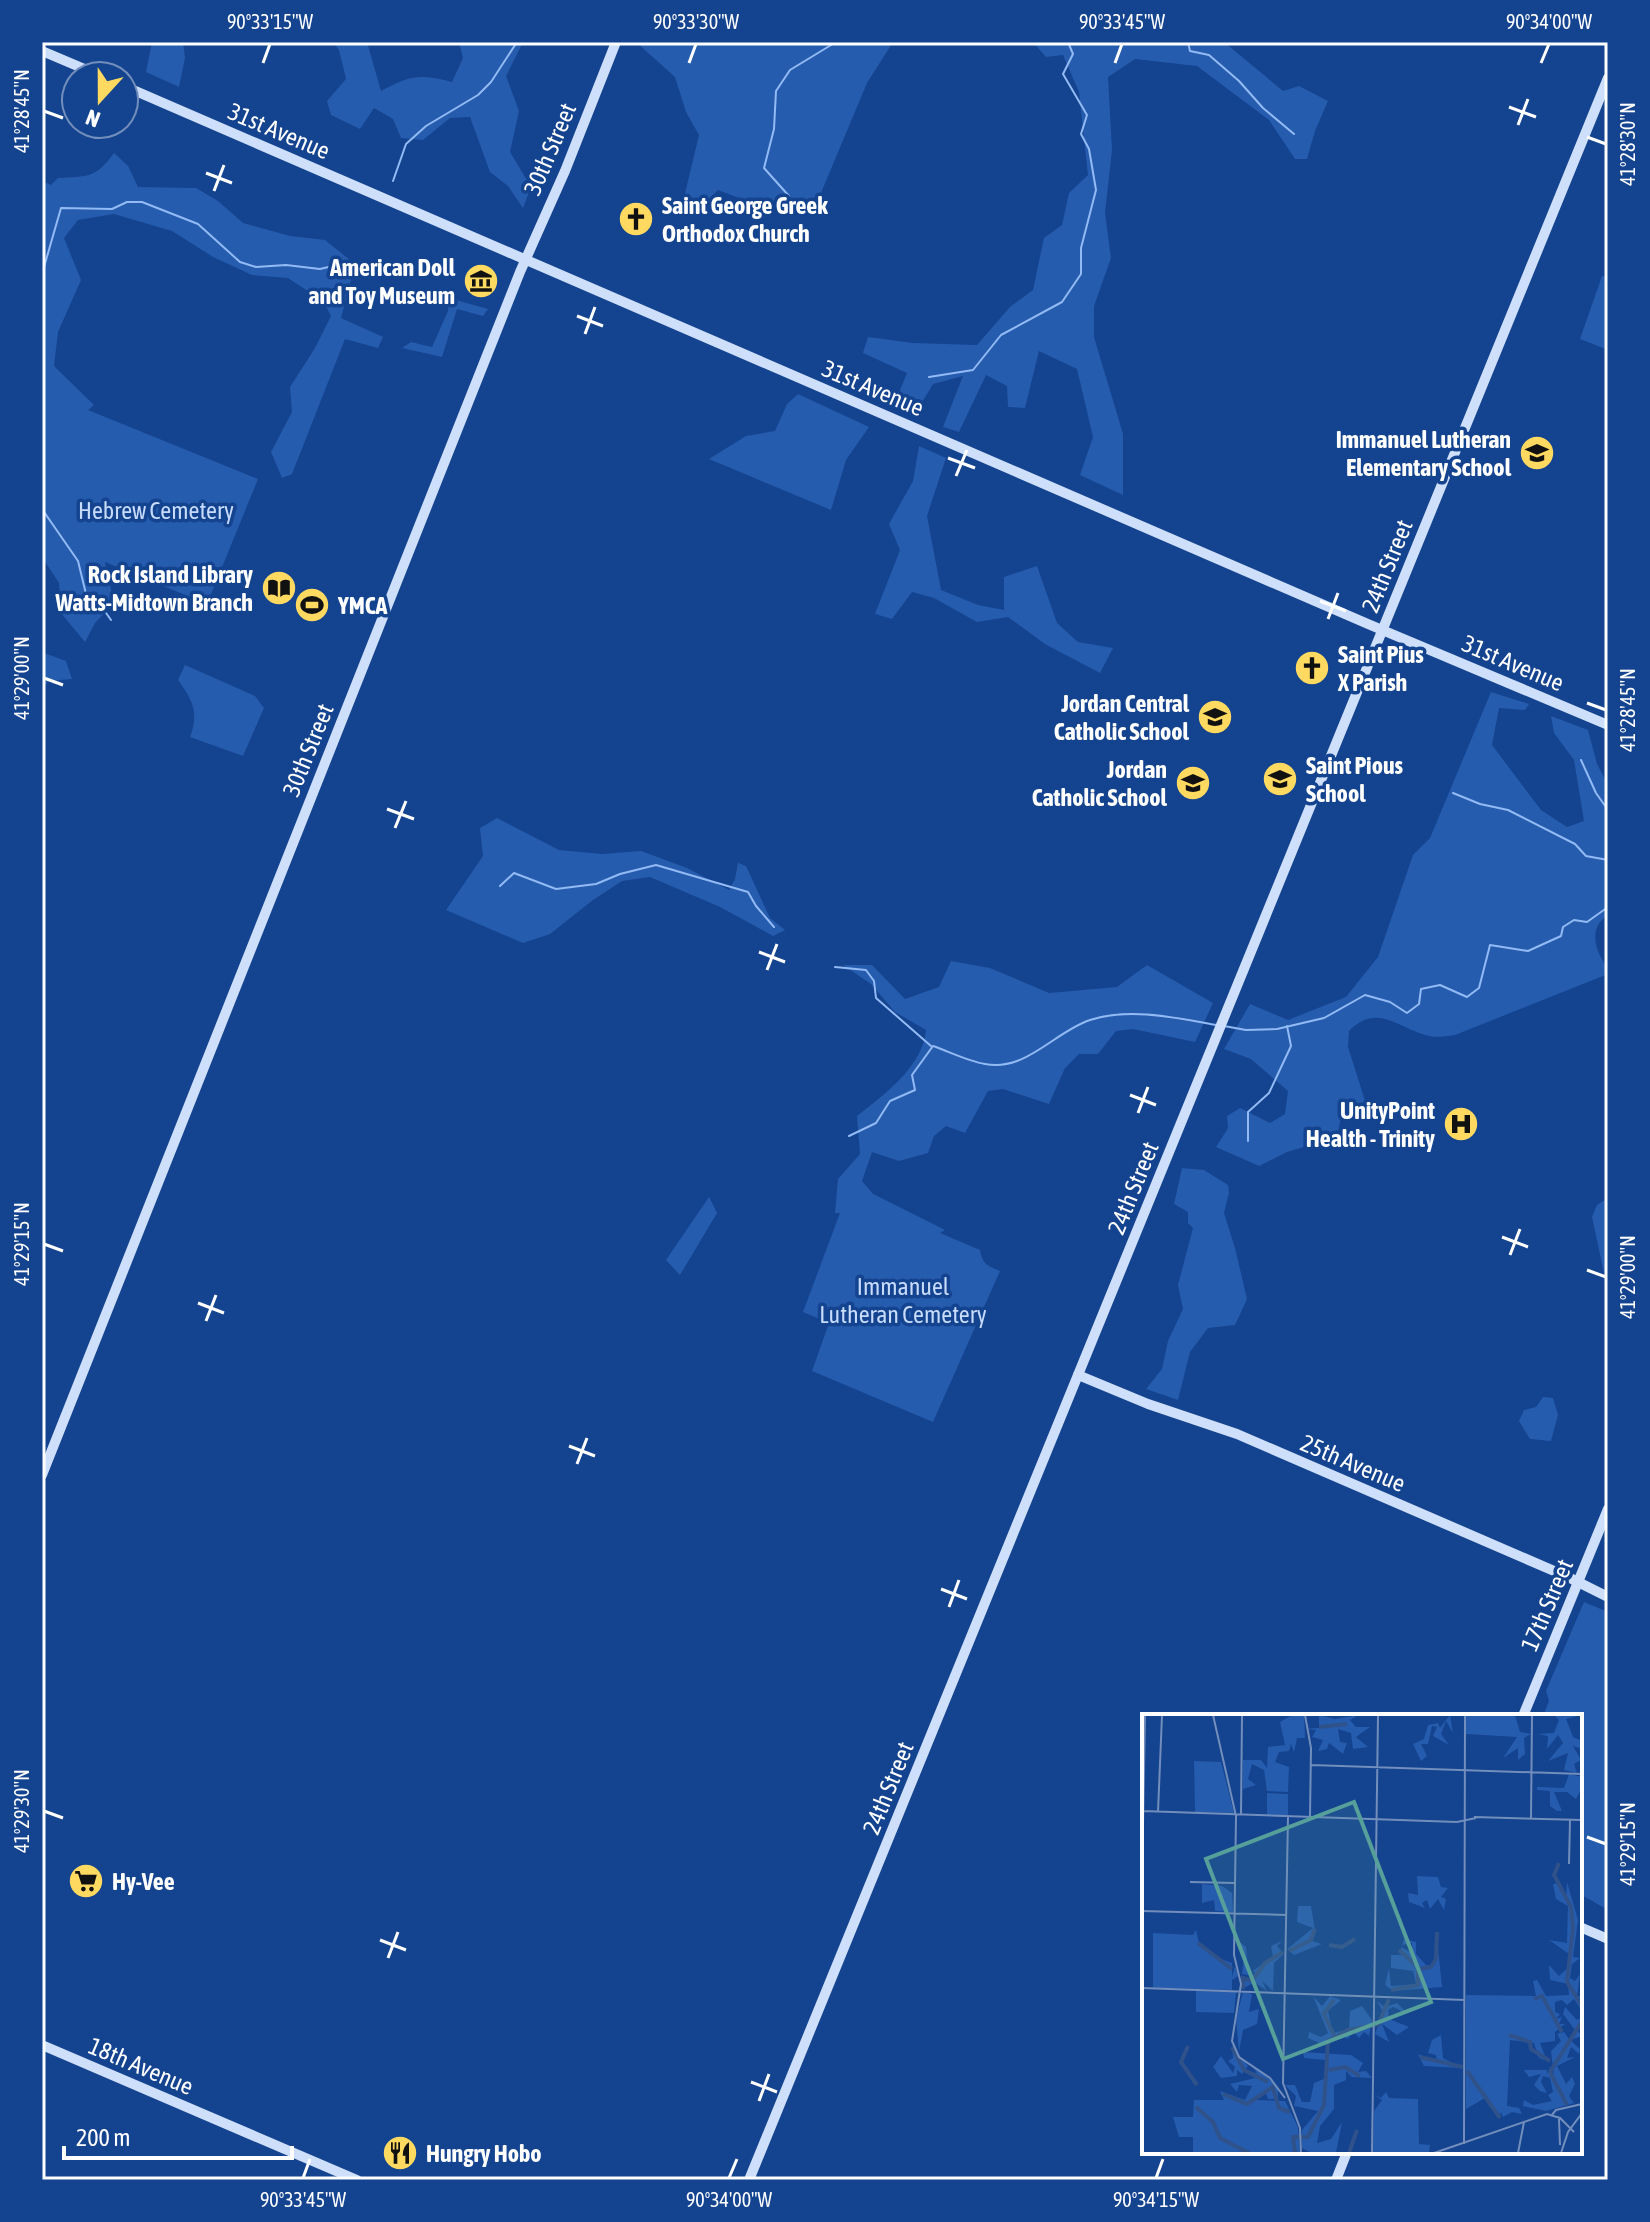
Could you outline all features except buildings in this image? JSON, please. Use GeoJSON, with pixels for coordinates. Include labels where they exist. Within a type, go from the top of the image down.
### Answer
{"type":"FeatureCollection","features":[{"type":"Feature","properties":{"kind":"street","name":"30th Street"},"geometry":{"type":"LineString","coordinates":[[42,1475],[525,259],[565,171],[616,42]]}},
{"type":"Feature","properties":{"kind":"street"},"geometry":{"type":"LineString","coordinates":[[42,51],[63,60]]}},
{"type":"Feature","properties":{"kind":"street","name":"24th Street"},"geometry":{"type":"LineString","coordinates":[[749,2180],[1608,78]]}},
{"type":"Feature","properties":{"kind":"street","name":"31st Avenue"},"geometry":{"type":"LineString","coordinates":[[140,93],[1608,725]]}},
{"type":"Feature","properties":{"kind":"street","name":"25th Avenue"},"geometry":{"type":"LineString","coordinates":[[1078,1375],[1148,1404],[1237,1434],[1608,1597]]}},
{"type":"Feature","properties":{"kind":"street","name":"17th Street"},"geometry":{"type":"LineString","coordinates":[[1524,1714],[1608,1509]]}},
{"type":"Feature","properties":{"kind":"street"},"geometry":{"type":"LineString","coordinates":[[1582,1928],[1608,1939]]}},
{"type":"Feature","properties":{"kind":"street","name":"18th Avenue"},"geometry":{"type":"LineString","coordinates":[[42,2045],[357,2180]]}},
{"type":"Feature","properties":{"kind":"street"},"geometry":{"type":"LineString","coordinates":[[1336,2180],[1346,2154]]}},
{"type":"Feature","properties":{"kind":"green space"},"geometry":{"type":"Polygon","coordinates":[[[152,42],[183,42],[185,58],[179,87],[146,72],[152,42]]]}},
{"type":"Feature","properties":{"kind":"green space"},"geometry":{"type":"Polygon","coordinates":[[[333,42],[367,42],[381,91],[416,78],[452,82],[463,58],[459,42],[523,42],[506,76],[519,111],[510,152],[531,187],[523,208],[508,186],[490,172],[470,117],[450,118],[423,140],[401,138],[393,119],[374,108],[360,129],[331,115],[327,101],[346,79],[339,50],[333,42]]]}},
{"type":"Feature","properties":{"kind":"green space"},"geometry":{"type":"Polygon","coordinates":[[[636,42],[893,42],[867,83],[813,212],[757,205],[718,190],[696,212],[681,210],[699,135],[686,112],[675,77],[636,42]]]}},
{"type":"Feature","properties":{"kind":"green space"},"geometry":{"type":"Polygon","coordinates":[[[1033,42],[1224,42],[1283,91],[1299,86],[1328,101],[1307,159],[1295,159],[1269,120],[1197,66],[1135,59],[1108,77],[1112,150],[1105,213],[1111,258],[1094,306],[1094,337],[1123,434],[1123,495],[1080,475],[1093,437],[1077,369],[1039,351],[1025,408],[1008,407],[1007,386],[986,375],[959,432],[943,427],[963,376],[933,384],[916,412],[894,405],[907,373],[863,353],[868,337],[913,343],[977,345],[1010,307],[1033,290],[1044,238],[1062,225],[1069,193],[1088,175],[1079,92],[1063,55],[1046,57],[1033,42]]]}},
{"type":"Feature","properties":{"kind":"green space","name":"Hebrew Cemetery"},"geometry":{"type":"Polygon","coordinates":[[[114,153],[128,166],[138,187],[196,188],[218,201],[243,223],[290,236],[325,240],[355,264],[341,318],[383,337],[378,348],[345,339],[292,474],[282,478],[271,452],[292,412],[290,387],[331,316],[323,301],[288,278],[252,275],[213,257],[172,231],[114,214],[78,220],[64,238],[81,280],[58,332],[54,366],[94,405],[88,410],[258,479],[207,604],[105,562],[114,603],[95,623],[85,642],[61,613],[59,583],[42,557],[42,181],[51,185],[58,178],[96,172],[114,153]]]}},
{"type":"Feature","properties":{"kind":"green space"},"geometry":{"type":"Polygon","coordinates":[[[1602,276],[1608,277],[1608,350],[1580,339],[1602,276]]]}},
{"type":"Feature","properties":{"kind":"green space"},"geometry":{"type":"Polygon","coordinates":[[[449,298],[488,309],[483,316],[457,309],[442,357],[402,348],[411,342],[432,347],[448,311],[449,298]]]}},
{"type":"Feature","properties":{"kind":"green space"},"geometry":{"type":"Polygon","coordinates":[[[798,394],[869,427],[846,460],[831,510],[709,459],[746,436],[775,431],[787,404],[798,394]]]}},
{"type":"Feature","properties":{"kind":"green space"},"geometry":{"type":"Polygon","coordinates":[[[919,446],[946,458],[927,516],[941,590],[978,605],[1004,610],[1004,577],[1037,566],[1057,623],[1078,642],[1113,648],[1100,673],[1045,644],[1008,617],[977,622],[934,598],[912,592],[892,619],[875,614],[900,550],[889,524],[913,481],[919,446]]]}},
{"type":"Feature","properties":{"kind":"green space"},"geometry":{"type":"Polygon","coordinates":[[[44,653],[66,661],[72,679],[48,681],[42,691],[44,653]]]}},
{"type":"Feature","properties":{"kind":"green space"},"geometry":{"type":"Polygon","coordinates":[[[185,665],[255,696],[264,708],[243,756],[190,737],[193,707],[178,680],[185,665]]]}},
{"type":"Feature","properties":{"kind":"green space"},"geometry":{"type":"Polygon","coordinates":[[[1491,692],[1529,704],[1525,710],[1499,708],[1492,745],[1541,810],[1567,827],[1584,821],[1574,760],[1554,733],[1551,716],[1588,730],[1597,764],[1608,785],[1608,915],[1598,925],[1595,938],[1601,958],[1605,964],[1608,963],[1608,974],[1455,1035],[1429,1036],[1379,1018],[1359,1023],[1349,1031],[1348,1047],[1367,1107],[1341,1117],[1337,1137],[1287,1152],[1259,1166],[1216,1147],[1228,1128],[1227,1116],[1240,1108],[1270,1123],[1285,1114],[1288,1091],[1251,1059],[1224,1049],[1250,1004],[1288,1020],[1346,997],[1378,957],[1413,855],[1430,838],[1491,692]]]}},
{"type":"Feature","properties":{"kind":"green space"},"geometry":{"type":"Polygon","coordinates":[[[497,818],[559,850],[602,854],[641,851],[687,868],[729,890],[738,863],[746,866],[770,918],[785,930],[773,936],[720,907],[650,877],[622,881],[550,934],[523,943],[446,910],[483,856],[480,828],[497,818]]]}},
{"type":"Feature","properties":{"kind":"green space","name":"Immanuel Lutheran Cemetery"},"geometry":{"type":"Polygon","coordinates":[[[951,961],[990,968],[1049,993],[1117,987],[1147,965],[1213,1003],[1195,1042],[1133,1029],[1116,1031],[1098,1054],[1079,1054],[1065,1068],[1049,1104],[1003,1089],[988,1091],[965,1133],[946,1126],[934,1136],[928,1153],[899,1161],[872,1152],[862,1181],[873,1194],[945,1230],[940,1233],[980,1250],[986,1264],[1000,1271],[933,1422],[812,1371],[829,1323],[803,1312],[840,1213],[835,1213],[838,1179],[860,1154],[857,1116],[890,1089],[910,1067],[918,1056],[926,1030],[895,1012],[871,984],[843,965],[872,965],[905,999],[939,987],[951,961]]]}},
{"type":"Feature","properties":{"kind":"green space"},"geometry":{"type":"Polygon","coordinates":[[[1182,1168],[1204,1170],[1228,1185],[1224,1213],[1247,1299],[1235,1325],[1208,1328],[1190,1352],[1178,1400],[1146,1389],[1162,1369],[1168,1341],[1183,1309],[1178,1285],[1193,1228],[1188,1223],[1188,1212],[1174,1204],[1182,1168]]]}},
{"type":"Feature","properties":{"kind":"green space"},"geometry":{"type":"Polygon","coordinates":[[[709,1197],[717,1213],[680,1275],[666,1260],[709,1197]]]}},
{"type":"Feature","properties":{"kind":"green space"},"geometry":{"type":"Polygon","coordinates":[[[1608,1198],[1608,1292],[1592,1217],[1597,1205],[1608,1198]]]}},
{"type":"Feature","properties":{"kind":"green space"},"geometry":{"type":"Polygon","coordinates":[[[1543,1397],[1553,1398],[1558,1415],[1551,1441],[1530,1439],[1519,1421],[1524,1410],[1536,1407],[1543,1397]]]}},
{"type":"Feature","properties":{"kind":"green space"},"geometry":{"type":"Polygon","coordinates":[[[1584,1602],[1608,1612],[1608,1910],[1582,1895],[1582,1714],[1544,1714],[1549,1701],[1546,1691],[1584,1602]]]}},
{"type":"Feature","properties":{"kind":"waterway"},"geometry":{"type":"LineString","coordinates":[[393,181],[406,144],[426,126],[478,95],[491,82],[517,42]]}},
{"type":"Feature","properties":{"kind":"waterway"},"geometry":{"type":"LineString","coordinates":[[789,196],[764,168],[774,129],[776,91],[790,70],[836,42]]}},
{"type":"Feature","properties":{"kind":"waterway"},"geometry":{"type":"LineString","coordinates":[[929,377],[973,370],[1001,335],[1062,302],[1081,274],[1081,248],[1096,190],[1089,149],[1081,134],[1087,115],[1063,74],[1073,54],[1068,42]]}},
{"type":"Feature","properties":{"kind":"waterway"},"geometry":{"type":"LineString","coordinates":[[1188,42],[1190,51],[1209,55],[1294,134]]}},
{"type":"Feature","properties":{"kind":"waterway"},"geometry":{"type":"LineString","coordinates":[[42,274],[61,208],[112,209],[127,202],[142,202],[198,224],[240,262],[256,267],[286,265],[320,269],[345,263]]}},
{"type":"Feature","properties":{"kind":"waterway"},"geometry":{"type":"LineString","coordinates":[[42,509],[78,561],[87,598],[99,603],[111,620]]}},
{"type":"Feature","properties":{"kind":"waterway"},"geometry":{"type":"LineString","coordinates":[[1581,760],[1596,793],[1608,810]]}},
{"type":"Feature","properties":{"kind":"waterway"},"geometry":{"type":"LineString","coordinates":[[1453,793],[1480,804],[1508,810],[1575,844],[1586,856],[1608,860]]}},
{"type":"Feature","properties":{"kind":"waterway"},"geometry":{"type":"LineString","coordinates":[[500,886],[514,873],[556,889],[596,884],[656,865],[748,892],[774,927]]}},
{"type":"Feature","properties":{"kind":"waterway"},"geometry":{"type":"LineString","coordinates":[[1224,1026],[1246,1030],[1277,1029],[1324,1018],[1365,995],[1390,1002],[1407,1013],[1419,1004],[1421,989],[1440,985],[1467,997],[1479,988],[1490,945],[1528,951],[1561,936],[1563,927],[1574,920],[1587,922],[1608,907]]}},
{"type":"Feature","properties":{"kind":"waterway"},"geometry":{"type":"LineString","coordinates":[[835,967],[866,970],[874,981],[876,998],[931,1046]]}},
{"type":"Feature","properties":{"kind":"waterway"},"geometry":{"type":"LineString","coordinates":[[849,1136],[876,1123],[890,1101],[915,1090],[912,1075],[933,1046],[979,1063],[1000,1065],[1027,1057],[1077,1026],[1105,1016],[1154,1015],[1217,1025]]}},
{"type":"Feature","properties":{"kind":"waterway"},"geometry":{"type":"LineString","coordinates":[[1248,1141],[1248,1112],[1269,1093],[1291,1046],[1287,1026]]}},
{"type":"Feature","properties":{"kind":"place","name":"Saint George Greek Orthodox Church"},"geometry":{"type":"Point","coordinates":[636,219]}},
{"type":"Feature","properties":{"kind":"place","name":"American Doll and Toy Museum"},"geometry":{"type":"Point","coordinates":[481,281]}},
{"type":"Feature","properties":{"kind":"place","name":"Immanuel Lutheran Elementary School"},"geometry":{"type":"Point","coordinates":[1537,453]}},
{"type":"Feature","properties":{"kind":"place","name":"Rock Island Library Watts-Midtown Branch"},"geometry":{"type":"Point","coordinates":[279,588]}},
{"type":"Feature","properties":{"kind":"place","name":"YMCA"},"geometry":{"type":"Point","coordinates":[312,605]}},
{"type":"Feature","properties":{"kind":"place","name":"Saint Pius X Parish"},"geometry":{"type":"Point","coordinates":[1312,668]}},
{"type":"Feature","properties":{"kind":"place","name":"Jordan Central Catholic School"},"geometry":{"type":"Point","coordinates":[1215,717]}},
{"type":"Feature","properties":{"kind":"place","name":"Saint Pious School"},"geometry":{"type":"Point","coordinates":[1280,779]}},
{"type":"Feature","properties":{"kind":"place","name":"Jordan Catholic School"},"geometry":{"type":"Point","coordinates":[1193,783]}},
{"type":"Feature","properties":{"kind":"place","name":"UnityPoint Health - Trinity"},"geometry":{"type":"Point","coordinates":[1461,1124]}},
{"type":"Feature","properties":{"kind":"place","name":"Hy-Vee"},"geometry":{"type":"Point","coordinates":[86,1881]}},
{"type":"Feature","properties":{"kind":"place","name":"Hungry Hobo"},"geometry":{"type":"Point","coordinates":[400,2153]}}]}
